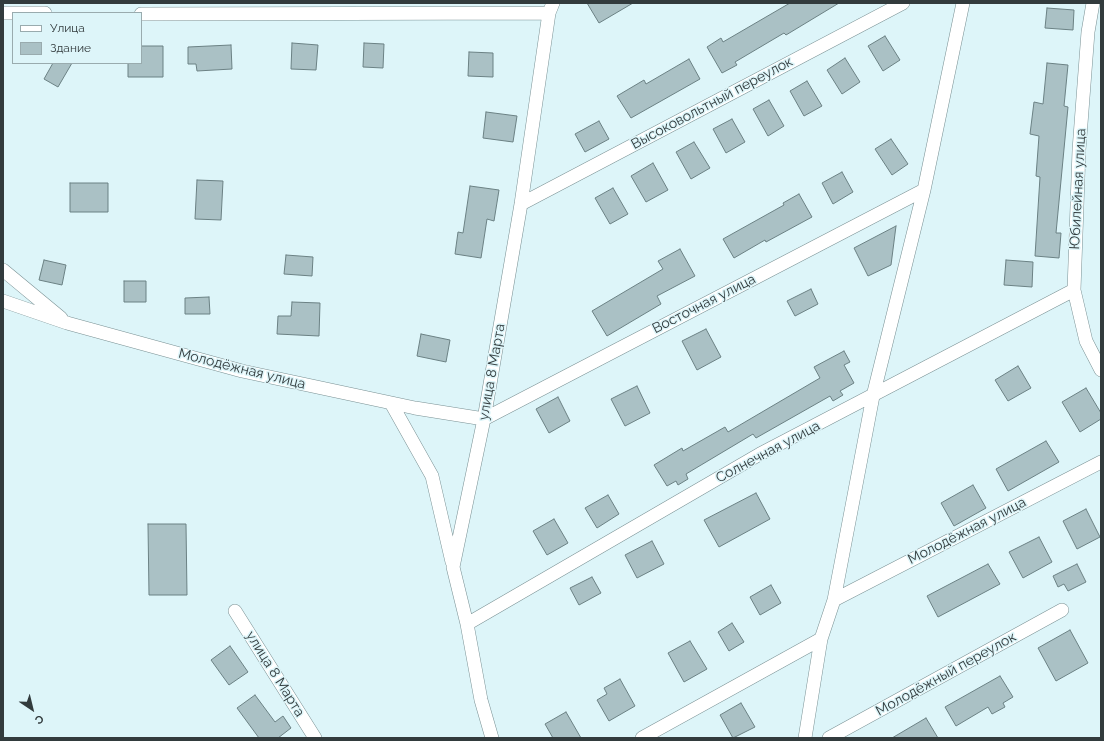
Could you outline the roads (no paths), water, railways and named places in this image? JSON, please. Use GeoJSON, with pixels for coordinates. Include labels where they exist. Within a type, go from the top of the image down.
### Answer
{"type":"FeatureCollection","features":[{"type":"Feature","properties":{"kind":"street","name":"Высоковольтный переулок"},"geometry":{"type":"LineString","coordinates":[[521,204],[904,3]]}},
{"type":"Feature","properties":{"kind":"street"},"geometry":{"type":"LineString","coordinates":[[805,738],[821,639],[834,600],[873,396],[924,190],[963,3]]}},
{"type":"Feature","properties":{"kind":"street","name":"Юбилейная улица"},"geometry":{"type":"LineString","coordinates":[[1093,3],[1088,32],[1079,150],[1074,290],[1086,341],[1101,370]]}},
{"type":"Feature","properties":{"kind":"street","name":"улица 8 Марта"},"geometry":{"type":"LineString","coordinates":[[492,738],[481,700],[467,624],[453,567],[484,419],[521,204],[551,8]]}},
{"type":"Feature","properties":{"kind":"street"},"geometry":{"type":"LineString","coordinates":[[142,14],[551,8]]}},
{"type":"Feature","properties":{"kind":"street","name":"Восточная улица"},"geometry":{"type":"LineString","coordinates":[[484,419],[924,190]]}},
{"type":"Feature","properties":{"kind":"street"},"geometry":{"type":"LineString","coordinates":[[3,270],[68,323]]}},
{"type":"Feature","properties":{"kind":"street","name":"Солнечная улица"},"geometry":{"type":"LineString","coordinates":[[467,624],[760,454],[1074,290]]}},
{"type":"Feature","properties":{"kind":"street","name":"Молодёжная улица"},"geometry":{"type":"LineString","coordinates":[[3,301],[68,323],[242,371],[392,403],[484,419]]}},
{"type":"Feature","properties":{"kind":"street"},"geometry":{"type":"LineString","coordinates":[[392,403],[432,476],[453,567]]}},
{"type":"Feature","properties":{"kind":"street","name":"Молодёжная улица"},"geometry":{"type":"LineString","coordinates":[[834,600],[1101,462]]}},
{"type":"Feature","properties":{"kind":"street","name":"Молодёжный переулок"},"geometry":{"type":"LineString","coordinates":[[829,738],[1062,610]]}},
{"type":"Feature","properties":{"kind":"street","name":"улица 8 Марта"},"geometry":{"type":"LineString","coordinates":[[235,611],[315,738]]}},
{"type":"Feature","properties":{"kind":"street"},"geometry":{"type":"LineString","coordinates":[[642,738],[821,639]]}}]}
